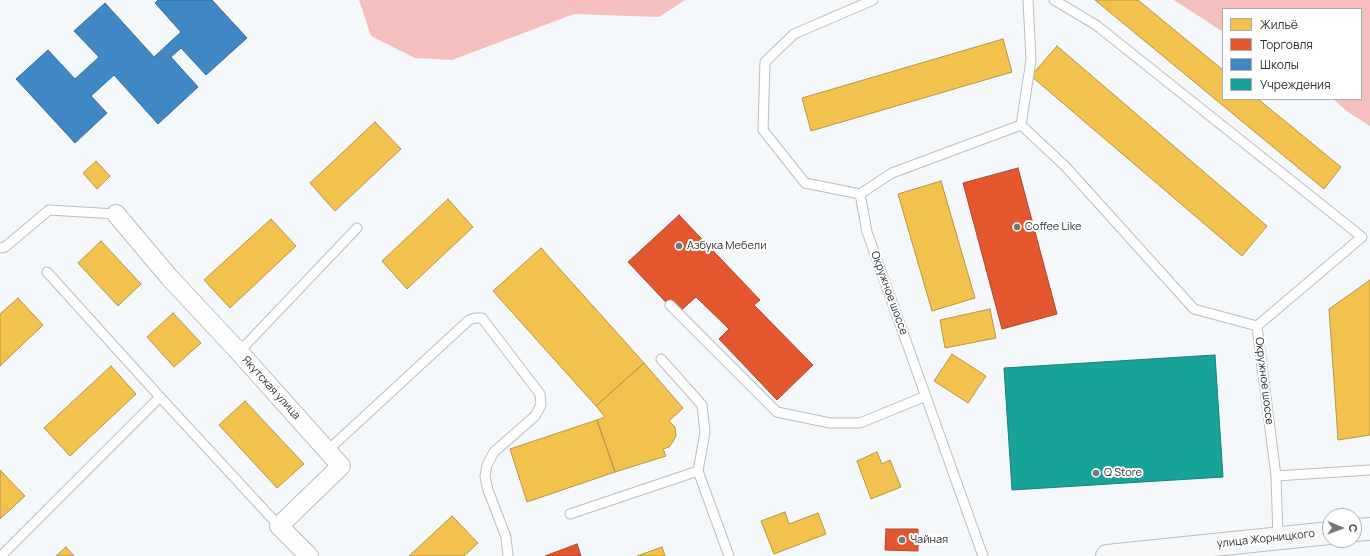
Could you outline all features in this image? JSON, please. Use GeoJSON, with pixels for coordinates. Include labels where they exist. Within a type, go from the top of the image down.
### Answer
{"type":"FeatureCollection","features":[{"type":"Feature","properties":{"kind":"main road","name":"улица Жорницкого"},"geometry":{"type":"LineString","coordinates":[[1107,556],[1322,534]]}},
{"type":"Feature","properties":{"kind":"street","name":"Якутская улица"},"geometry":{"type":"LineString","coordinates":[[116,214],[169,277],[239,352],[341,466],[278,526]]}},
{"type":"Feature","properties":{"kind":"street"},"geometry":{"type":"LineString","coordinates":[[278,526],[308,556]]}},
{"type":"Feature","properties":{"kind":"lane"},"geometry":{"type":"LineString","coordinates":[[872,0],[794,34],[765,62],[763,130],[805,184],[860,194],[892,173],[1021,125],[1031,60],[1028,0]]}},
{"type":"Feature","properties":{"kind":"lane"},"geometry":{"type":"LineString","coordinates":[[1054,0],[1096,25],[1366,237],[1257,326]]}},
{"type":"Feature","properties":{"kind":"lane","name":"Окружное шоссе"},"geometry":{"type":"LineString","coordinates":[[1021,125],[1064,166],[1194,309],[1257,326],[1276,476],[1278,538]]}},
{"type":"Feature","properties":{"kind":"lane","name":"Окружное шоссе"},"geometry":{"type":"LineString","coordinates":[[860,194],[867,232],[982,556]]}},
{"type":"Feature","properties":{"kind":"lane"},"geometry":{"type":"LineString","coordinates":[[0,248],[5,247],[49,210],[116,214]]}},
{"type":"Feature","properties":{"kind":"lane"},"geometry":{"type":"LineString","coordinates":[[239,352],[357,228]]}},
{"type":"Feature","properties":{"kind":"lane"},"geometry":{"type":"LineString","coordinates":[[47,272],[278,526]]}},
{"type":"Feature","properties":{"kind":"lane"},"geometry":{"type":"LineString","coordinates":[[670,305],[777,412],[830,423],[860,423],[926,396]]}},
{"type":"Feature","properties":{"kind":"lane"},"geometry":{"type":"LineString","coordinates":[[327,451],[469,320],[482,318],[540,394],[541,404],[535,416],[494,452],[487,465],[485,476],[488,490],[506,537],[508,556]]}},
{"type":"Feature","properties":{"kind":"lane"},"geometry":{"type":"LineString","coordinates":[[661,359],[702,405],[705,432],[698,471],[729,556]]}},
{"type":"Feature","properties":{"kind":"lane"},"geometry":{"type":"LineString","coordinates":[[1,556],[160,397]]}},
{"type":"Feature","properties":{"kind":"lane"},"geometry":{"type":"LineString","coordinates":[[1276,476],[1370,470]]}},
{"type":"Feature","properties":{"kind":"lane"},"geometry":{"type":"LineString","coordinates":[[570,514],[698,471]]}},
{"type":"Feature","properties":{"kind":"shaded area"},"geometry":{"type":"Polygon","coordinates":[[[359,0],[685,0],[659,17],[574,14],[452,60],[415,58],[371,36],[359,0]]]}},
{"type":"Feature","properties":{"kind":"shaded area"},"geometry":{"type":"Polygon","coordinates":[[[1174,0],[1370,0],[1370,126],[1348,112],[1334,100],[1362,100],[1362,8],[1222,8],[1222,31],[1174,0]]]}},
{"type":"Feature","properties":{"kind":"building: Жильё"},"geometry":{"type":"Polygon","coordinates":[[[1095,0],[1138,0],[1222,69],[1222,100],[1259,100],[1341,167],[1324,189],[1095,0]]]}},
{"type":"Feature","properties":{"kind":"building: Жильё"},"geometry":{"type":"Polygon","coordinates":[[[1003,39],[1012,72],[811,131],[802,98],[1003,39]]]}},
{"type":"Feature","properties":{"kind":"building: Жильё"},"geometry":{"type":"Polygon","coordinates":[[[1057,46],[1267,226],[1242,256],[1031,76],[1057,46]]]}},
{"type":"Feature","properties":{"kind":"building: Жильё"},"geometry":{"type":"Polygon","coordinates":[[[375,122],[401,149],[335,211],[310,183],[375,122]]]}},
{"type":"Feature","properties":{"kind":"building: Жильё"},"geometry":{"type":"Polygon","coordinates":[[[96,161],[110,176],[97,189],[83,173],[96,161]]]}},
{"type":"Feature","properties":{"kind":"building: Жильё"},"geometry":{"type":"Polygon","coordinates":[[[941,181],[975,298],[932,311],[898,194],[941,181]]]}},
{"type":"Feature","properties":{"kind":"building: Жильё"},"geometry":{"type":"Polygon","coordinates":[[[448,199],[473,227],[407,289],[382,261],[448,199]]]}},
{"type":"Feature","properties":{"kind":"building: Жильё"},"geometry":{"type":"Polygon","coordinates":[[[271,219],[296,246],[230,308],[204,280],[271,219]]]}},
{"type":"Feature","properties":{"kind":"building: Жильё"},"geometry":{"type":"Polygon","coordinates":[[[101,241],[141,284],[118,306],[78,263],[101,241]]]}},
{"type":"Feature","properties":{"kind":"building: Жильё"},"geometry":{"type":"Polygon","coordinates":[[[541,248],[644,363],[596,406],[493,291],[541,248]]]}},
{"type":"Feature","properties":{"kind":"building: Жильё"},"geometry":{"type":"Polygon","coordinates":[[[1370,280],[1370,435],[1338,440],[1329,309],[1370,280]]]}},
{"type":"Feature","properties":{"kind":"building: Жильё"},"geometry":{"type":"Polygon","coordinates":[[[18,298],[43,325],[0,366],[0,314],[18,298]]]}},
{"type":"Feature","properties":{"kind":"building: Жильё"},"geometry":{"type":"Polygon","coordinates":[[[990,309],[996,338],[945,348],[940,320],[990,309]]]}},
{"type":"Feature","properties":{"kind":"building: Жильё"},"geometry":{"type":"Polygon","coordinates":[[[173,313],[201,343],[174,367],[147,337],[173,313]]]}},
{"type":"Feature","properties":{"kind":"building: Жильё"},"geometry":{"type":"Polygon","coordinates":[[[952,354],[986,376],[968,403],[934,381],[952,354]]]}},
{"type":"Feature","properties":{"kind":"building: Жильё"},"geometry":{"type":"Polygon","coordinates":[[[644,363],[683,408],[669,421],[675,427],[676,436],[669,447],[663,449],[666,456],[615,472],[597,420],[605,417],[596,406],[644,363]]]}},
{"type":"Feature","properties":{"kind":"building: Жильё"},"geometry":{"type":"Polygon","coordinates":[[[111,366],[136,394],[70,456],[44,428],[111,366]]]}},
{"type":"Feature","properties":{"kind":"building: Жильё"},"geometry":{"type":"Polygon","coordinates":[[[245,401],[304,464],[277,488],[219,425],[245,401]]]}},
{"type":"Feature","properties":{"kind":"building: Жильё"},"geometry":{"type":"Polygon","coordinates":[[[597,420],[615,472],[527,502],[510,449],[597,420]]]}},
{"type":"Feature","properties":{"kind":"building: Жильё"},"geometry":{"type":"Polygon","coordinates":[[[877,452],[882,464],[890,460],[901,487],[871,499],[857,461],[877,452]]]}},
{"type":"Feature","properties":{"kind":"building: Жильё"},"geometry":{"type":"Polygon","coordinates":[[[0,470],[25,496],[0,519],[0,470]]]}},
{"type":"Feature","properties":{"kind":"building: Жильё"},"geometry":{"type":"Polygon","coordinates":[[[785,512],[789,524],[818,513],[826,534],[774,554],[761,521],[785,512]]]}},
{"type":"Feature","properties":{"kind":"building: Жильё"},"geometry":{"type":"Polygon","coordinates":[[[452,516],[478,543],[464,556],[409,556],[452,516]]]}},
{"type":"Feature","properties":{"kind":"building: Жильё"},"geometry":{"type":"Polygon","coordinates":[[[66,547],[74,556],[56,556],[66,547]]]}},
{"type":"Feature","properties":{"kind":"building: Жильё"},"geometry":{"type":"Polygon","coordinates":[[[662,547],[665,556],[637,556],[662,547]]]}},
{"type":"Feature","properties":{"kind":"building: Торговля"},"geometry":{"type":"Polygon","coordinates":[[[1018,168],[1057,314],[1002,329],[963,183],[1018,168]]]}},
{"type":"Feature","properties":{"kind":"building: Торговля"},"geometry":{"type":"Polygon","coordinates":[[[679,215],[760,300],[754,305],[813,365],[777,400],[719,339],[729,329],[696,297],[677,314],[628,262],[679,215]]]}},
{"type":"Feature","properties":{"kind":"building: Торговля","name":"Чайная"},"geometry":{"type":"Polygon","coordinates":[[[886,529],[918,529],[918,551],[885,550],[886,529]]]}},
{"type":"Feature","properties":{"kind":"building: Торговля"},"geometry":{"type":"Polygon","coordinates":[[[577,544],[581,556],[545,556],[577,544]]]}},
{"type":"Feature","properties":{"kind":"building: Школы"},"geometry":{"type":"Polygon","coordinates":[[[158,0],[212,0],[247,38],[206,75],[181,48],[171,57],[198,87],[158,124],[114,75],[91,96],[107,113],[75,143],[16,79],[48,50],[75,79],[99,57],[74,31],[105,3],[154,57],[181,32],[155,3],[158,0]]]}},
{"type":"Feature","properties":{"kind":"building: Учреждения"},"geometry":{"type":"Polygon","coordinates":[[[1215,355],[1223,477],[1012,490],[1004,368],[1215,355]]]}},
{"type":"Feature","properties":{"kind":"place","name":"Coffee Like"},"geometry":{"type":"Point","coordinates":[1017,227]}},
{"type":"Feature","properties":{"kind":"place","name":"Азбука Мебели"},"geometry":{"type":"Point","coordinates":[679,246]}},
{"type":"Feature","properties":{"kind":"place","name":"Q Store"},"geometry":{"type":"Point","coordinates":[1096,473]}},
{"type":"Feature","properties":{"kind":"place","name":"Чайная"},"geometry":{"type":"Point","coordinates":[902,540]}}]}
